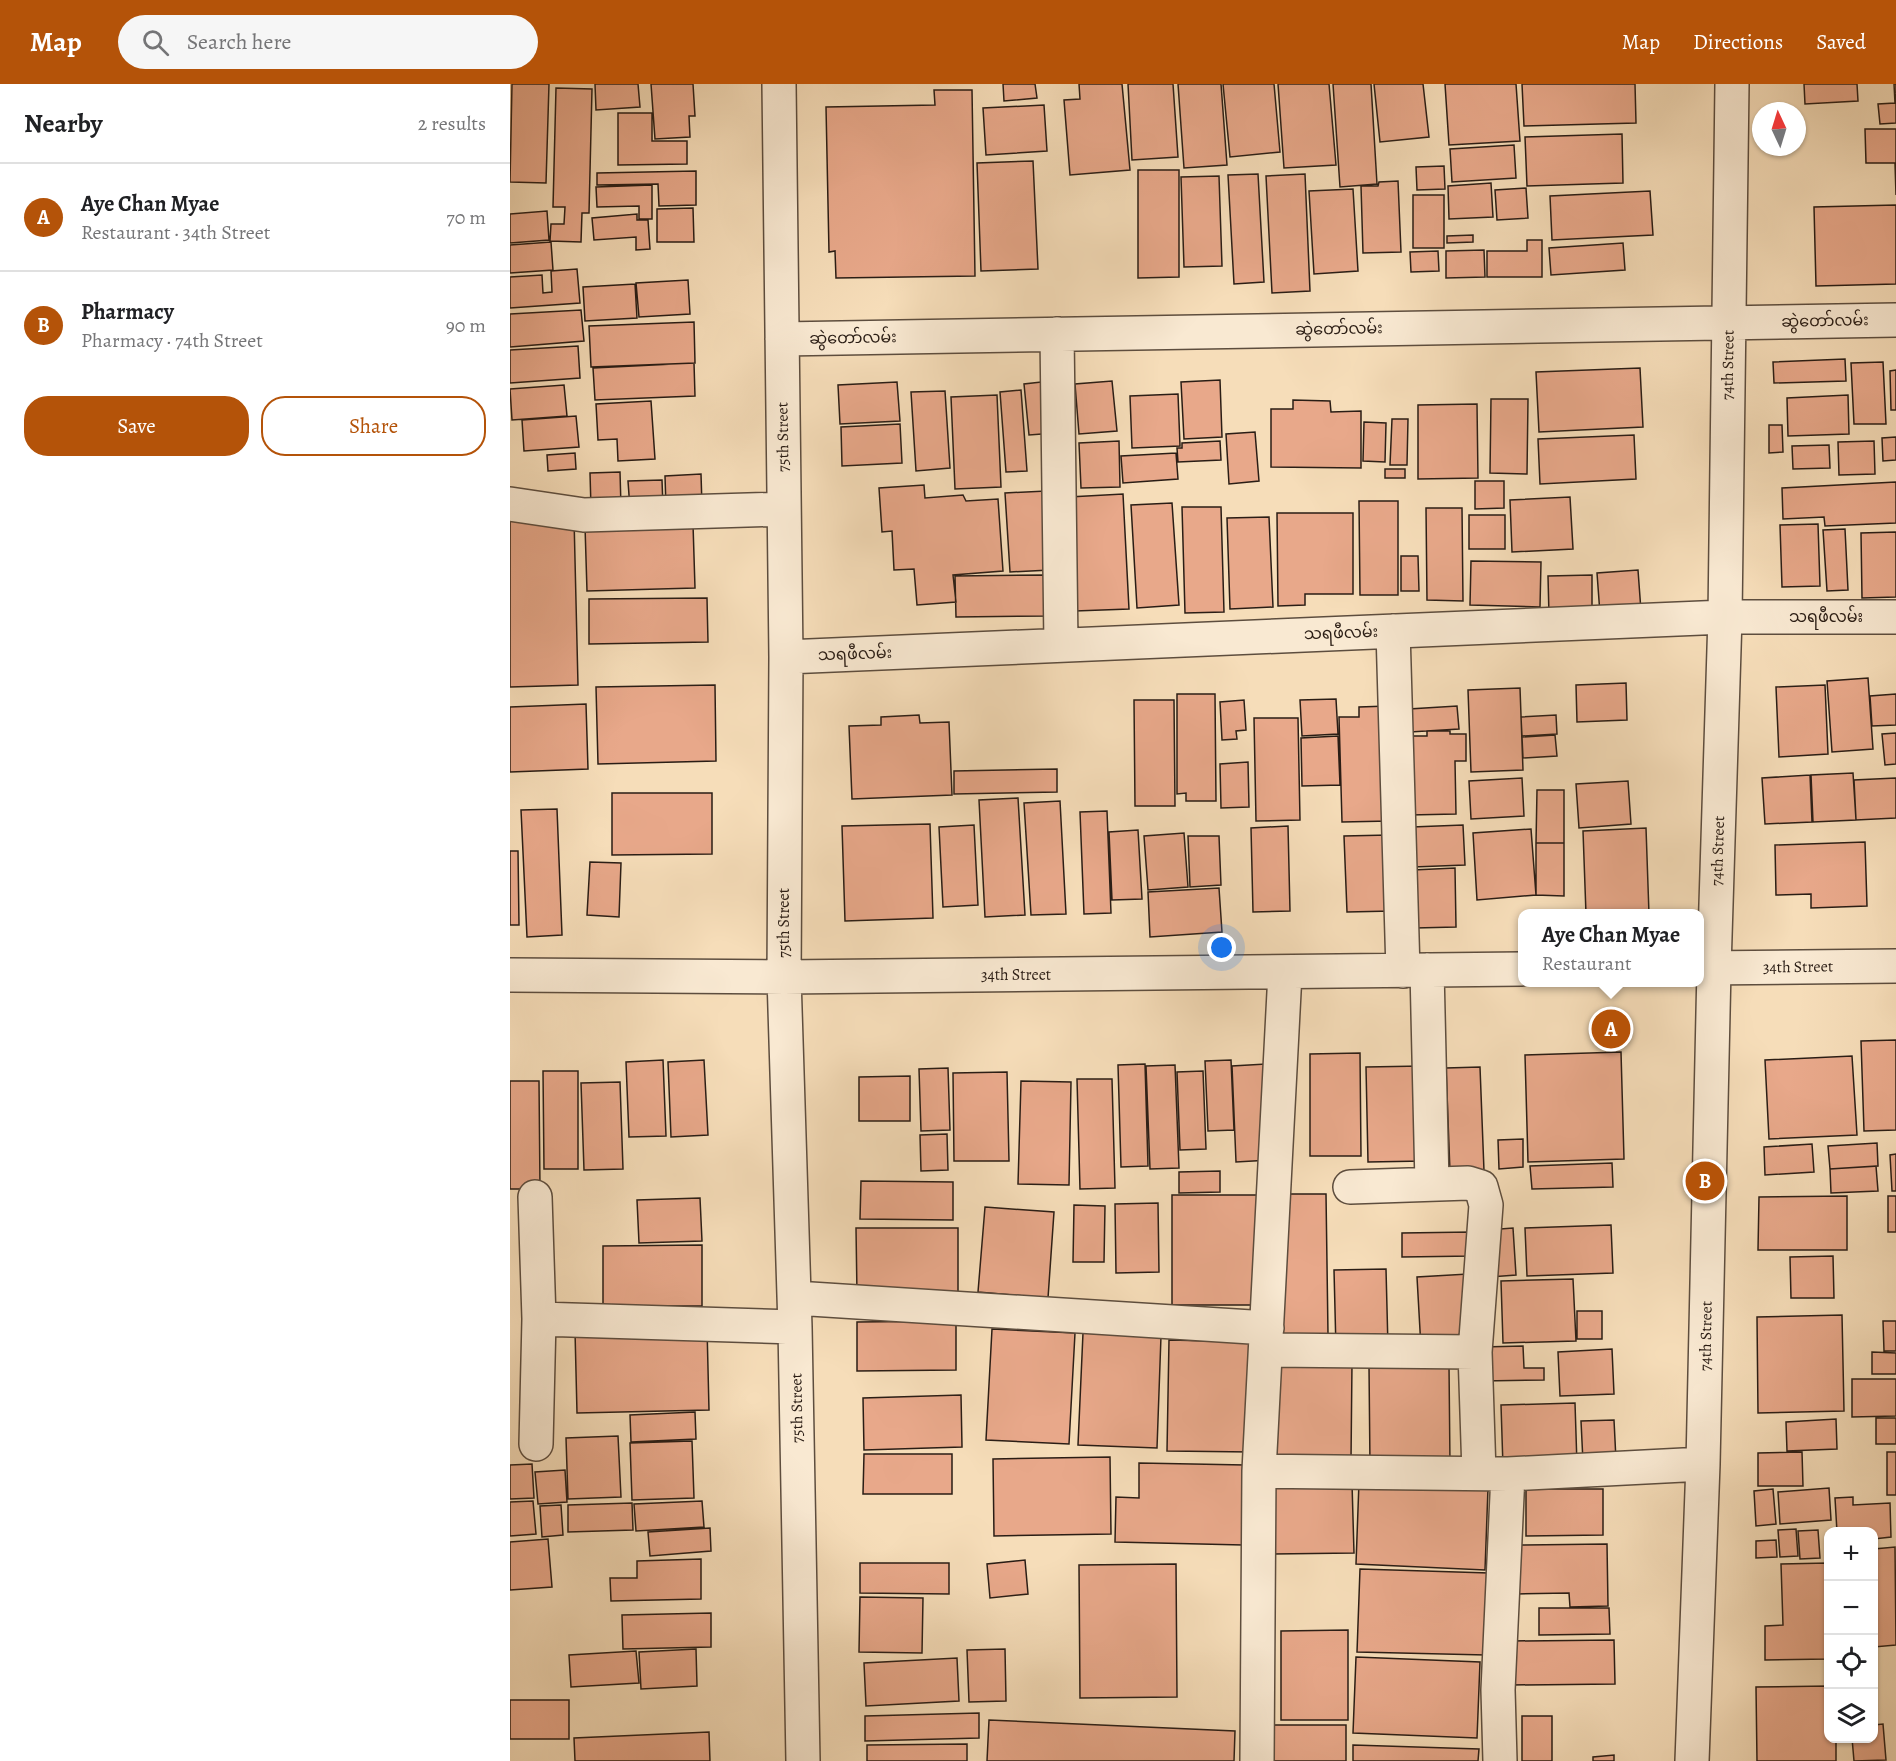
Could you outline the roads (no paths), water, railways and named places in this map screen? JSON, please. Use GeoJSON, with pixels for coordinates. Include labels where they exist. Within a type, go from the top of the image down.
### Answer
{"type":"FeatureCollection","features":[{"type":"Feature","properties":{"kind":"street","name":"75th Street"},"geometry":{"type":"LineString","coordinates":[[779,84],[786,657],[784,977],[795,1312],[803,1761]]}},
{"type":"Feature","properties":{"kind":"street","name":"74th Street"},"geometry":{"type":"LineString","coordinates":[[1692,1761],[1703,1464],[1707,968],[1725,617],[1732,84]]}},
{"type":"Feature","properties":{"kind":"street","name":"ဆွဲတော်လမ်း"},"geometry":{"type":"LineString","coordinates":[[782,339],[1896,320]]}},
{"type":"Feature","properties":{"kind":"street"},"geometry":{"type":"LineString","coordinates":[[1057,334],[1061,645]]}},
{"type":"Feature","properties":{"kind":"street"},"geometry":{"type":"LineString","coordinates":[[510,504],[584,514],[784,509]]}},
{"type":"Feature","properties":{"kind":"street","name":"သရဖီလမ်း"},"geometry":{"type":"LineString","coordinates":[[786,657],[1725,617],[1896,617]]}},
{"type":"Feature","properties":{"kind":"street"},"geometry":{"type":"LineString","coordinates":[[1393,631],[1415,971],[1432,1184]]}},
{"type":"Feature","properties":{"kind":"street","name":"34th Street"},"geometry":{"type":"LineString","coordinates":[[1707,968],[1896,966]]}},
{"type":"Feature","properties":{"kind":"street","name":"34th Street"},"geometry":{"type":"LineString","coordinates":[[510,975],[784,977],[1518,969]]}},
{"type":"Feature","properties":{"kind":"street"},"geometry":{"type":"LineString","coordinates":[[1257,1761],[1259,1471],[1285,973]]}},
{"type":"Feature","properties":{"kind":"street"},"geometry":{"type":"LineString","coordinates":[[1350,1187],[1468,1183],[1480,1186],[1486,1205],[1475,1352],[1493,1473],[1500,1761]]}},
{"type":"Feature","properties":{"kind":"street"},"geometry":{"type":"LineString","coordinates":[[535,1197],[539,1319],[536,1444]]}},
{"type":"Feature","properties":{"kind":"street"},"geometry":{"type":"LineString","coordinates":[[539,1319],[795,1312],[1475,1352]]}},
{"type":"Feature","properties":{"kind":"street"},"geometry":{"type":"LineString","coordinates":[[1259,1471],[1493,1473],[1703,1464]]}},
{"type":"Feature","properties":{"kind":"place","name":"Aye Chan Myae"},"geometry":{"type":"Point","coordinates":[1611,1029]}},
{"type":"Feature","properties":{"kind":"place","name":"Pharmacy"},"geometry":{"type":"Point","coordinates":[1705,1181]}}]}
